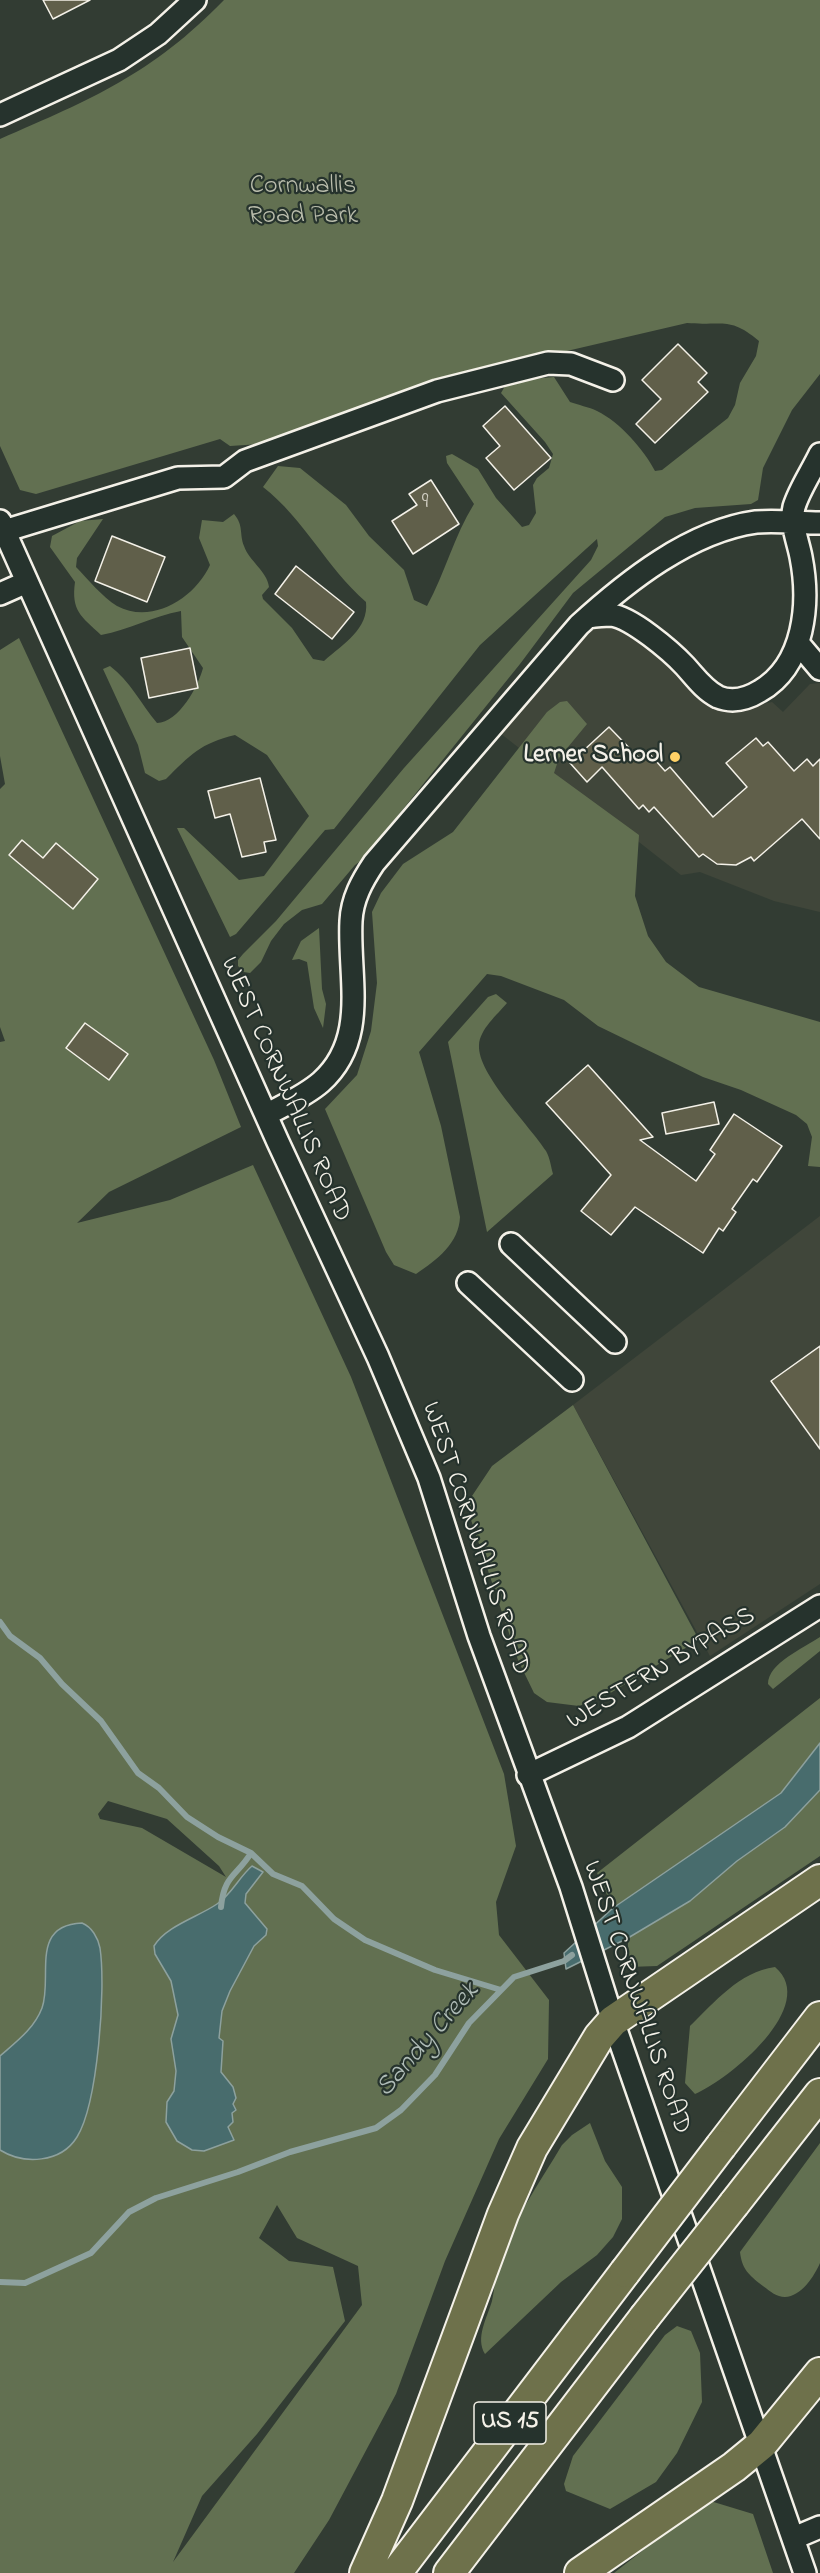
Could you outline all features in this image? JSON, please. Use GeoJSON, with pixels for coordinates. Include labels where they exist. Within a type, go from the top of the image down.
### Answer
{"type":"FeatureCollection","features":[{"type":"Feature","properties":{"kind":"highway"},"geometry":{"type":"LineString","coordinates":[[365,2573],[397,2501],[503,2214],[532,2148],[599,2037],[613,2021],[820,1880]]}},
{"type":"Feature","properties":{"kind":"highway","name":"US 15"},"geometry":{"type":"LineString","coordinates":[[396,2573],[820,2017]]}},
{"type":"Feature","properties":{"kind":"highway","name":"US 15"},"geometry":{"type":"LineString","coordinates":[[449,2573],[644,2318],[820,2094]]}},
{"type":"Feature","properties":{"kind":"highway"},"geometry":{"type":"LineString","coordinates":[[580,2573],[734,2467],[762,2444],[820,2373]]}},
{"type":"Feature","properties":{"kind":"street"},"geometry":{"type":"LineString","coordinates":[[0,115],[119,60],[158,34],[195,0]]}},
{"type":"Feature","properties":{"kind":"street"},"geometry":{"type":"LineString","coordinates":[[2,526],[178,478],[224,477],[245,460],[448,388],[548,363],[571,364],[613,380]]}},
{"type":"Feature","properties":{"kind":"street"},"geometry":{"type":"LineString","coordinates":[[588,617],[613,615],[632,625],[672,652],[710,693],[728,701],[749,698],[769,686],[786,667],[798,643],[805,617],[804,584],[794,522],[794,507],[820,454]]}},
{"type":"Feature","properties":{"kind":"street"},"geometry":{"type":"LineString","coordinates":[[266,1115],[320,1082],[332,1069],[350,1035],[354,1017],[351,921],[355,899],[374,862],[588,617],[608,597],[685,546],[755,522],[820,522]]}},
{"type":"Feature","properties":{"kind":"street","name":"WEST CORNWALLIS ROAD"},"geometry":{"type":"LineString","coordinates":[[2,526],[266,1115],[378,1357],[429,1478],[476,1626],[528,1775],[571,1887],[613,2021],[805,2573]]}},
{"type":"Feature","properties":{"kind":"street"},"geometry":{"type":"LineString","coordinates":[[0,594],[27,582]]}},
{"type":"Feature","properties":{"kind":"street"},"geometry":{"type":"LineString","coordinates":[[798,643],[820,669]]}},
{"type":"Feature","properties":{"kind":"street"},"geometry":{"type":"LineString","coordinates":[[511,1244],[615,1342]]}},
{"type":"Feature","properties":{"kind":"street"},"geometry":{"type":"LineString","coordinates":[[468,1283],[572,1380]]}},
{"type":"Feature","properties":{"kind":"street","name":"WESTERN BYPASS"},"geometry":{"type":"LineString","coordinates":[[528,1775],[628,1728],[820,1606]]}},
{"type":"Feature","properties":{"kind":"street"},"geometry":{"type":"LineString","coordinates":[[794,2538],[820,2527]]}},
{"type":"Feature","properties":{"kind":"shaded area","name":"Lerner School"},"geometry":{"type":"Polygon","coordinates":[[[609,627],[622,630],[655,652],[686,687],[707,704],[723,712],[772,702],[783,712],[810,684],[820,683],[820,912],[774,901],[700,872],[681,875],[500,733],[577,641],[595,628],[609,627]]]}},
{"type":"Feature","properties":{"kind":"shaded area"},"geometry":{"type":"Polygon","coordinates":[[[820,1216],[820,1584],[710,1656],[573,1405],[820,1216]]]}},
{"type":"Feature","properties":{"kind":"green space","name":"Cornwallis Road Park"},"geometry":{"type":"Polygon","coordinates":[[[224,0],[820,0],[820,374],[792,410],[763,468],[758,500],[751,504],[695,508],[665,517],[573,593],[520,664],[362,860],[355,865],[322,904],[302,910],[284,924],[271,941],[261,962],[250,973],[244,972],[238,966],[238,960],[276,921],[404,768],[591,560],[598,546],[597,539],[480,645],[334,829],[325,830],[236,934],[230,937],[177,828],[184,828],[239,880],[264,876],[309,816],[267,755],[235,735],[213,742],[197,751],[166,779],[159,781],[145,773],[138,745],[103,669],[110,666],[117,672],[157,723],[173,717],[192,693],[203,668],[182,637],[181,611],[101,635],[76,607],[75,582],[50,547],[52,536],[80,521],[103,519],[77,558],[76,567],[117,606],[130,611],[144,612],[171,605],[194,588],[210,565],[199,538],[202,520],[223,522],[234,514],[239,522],[246,551],[268,581],[269,587],[262,595],[263,599],[292,628],[313,659],[324,661],[359,628],[366,612],[366,602],[339,574],[291,514],[263,487],[278,466],[300,468],[346,505],[369,536],[404,570],[414,600],[427,606],[474,504],[447,463],[446,456],[452,454],[478,469],[496,498],[522,527],[529,525],[536,513],[533,485],[537,478],[549,468],[553,454],[501,393],[508,381],[554,377],[570,402],[591,408],[606,416],[623,429],[645,454],[655,471],[662,470],[728,418],[735,405],[740,383],[756,356],[759,341],[733,325],[687,323],[468,374],[260,444],[230,446],[220,439],[36,494],[20,490],[0,446],[0,139],[92,97],[146,66],[197,26],[224,0]]]}},
{"type":"Feature","properties":{"kind":"green space"},"geometry":{"type":"Polygon","coordinates":[[[19,638],[214,1060],[241,1127],[109,1192],[77,1223],[170,1200],[253,1165],[351,1377],[504,1774],[516,1846],[496,1902],[499,1935],[549,2000],[548,2059],[499,2139],[445,2261],[396,2394],[329,2520],[294,2573],[0,2573],[0,1042],[5,1041],[0,1027],[0,789],[5,784],[0,756],[0,650],[19,638]],[[108,1801],[98,1814],[100,1819],[142,1828],[226,1877],[219,1866],[167,1819],[108,1801]],[[277,2205],[259,2238],[289,2261],[333,2267],[345,2321],[257,2434],[202,2496],[173,2562],[362,2305],[358,2266],[297,2238],[277,2205]]]}},
{"type":"Feature","properties":{"kind":"green space"},"geometry":{"type":"Polygon","coordinates":[[[567,701],[587,724],[559,758],[554,773],[639,835],[635,896],[648,936],[666,962],[699,987],[820,1022],[820,1167],[808,1166],[812,1137],[807,1124],[796,1115],[741,1090],[703,1077],[598,1026],[564,1000],[501,976],[487,974],[419,1052],[441,1126],[460,1217],[456,1235],[446,1250],[416,1274],[394,1265],[386,1252],[325,1109],[357,1075],[371,1031],[377,983],[372,912],[381,893],[403,864],[453,832],[547,712],[560,702],[567,701]]]}},
{"type":"Feature","properties":{"kind":"green space"},"geometry":{"type":"Polygon","coordinates":[[[319,928],[322,989],[326,1004],[323,1028],[314,1008],[307,962],[299,959],[292,960],[301,941],[319,928]]]}},
{"type":"Feature","properties":{"kind":"green space"},"geometry":{"type":"Polygon","coordinates":[[[496,994],[507,1003],[482,1033],[479,1045],[481,1057],[495,1085],[546,1151],[553,1174],[487,1232],[448,1042],[488,997],[496,994]]]}},
{"type":"Feature","properties":{"kind":"green space"},"geometry":{"type":"Polygon","coordinates":[[[573,1405],[699,1640],[607,1695],[579,1706],[547,1702],[534,1693],[518,1660],[466,1505],[492,1466],[573,1405]]]}},
{"type":"Feature","properties":{"kind":"green space"},"geometry":{"type":"Polygon","coordinates":[[[820,1637],[820,1651],[773,1689],[768,1684],[774,1669],[780,1663],[820,1637]]]}},
{"type":"Feature","properties":{"kind":"green space"},"geometry":{"type":"Polygon","coordinates":[[[820,1698],[820,1743],[781,1793],[613,1908],[597,1873],[820,1698]]]}},
{"type":"Feature","properties":{"kind":"green space"},"geometry":{"type":"Polygon","coordinates":[[[820,1790],[820,1856],[657,1966],[628,1967],[628,1938],[690,1901],[737,1861],[785,1827],[820,1790]]]}},
{"type":"Feature","properties":{"kind":"green space"},"geometry":{"type":"Polygon","coordinates":[[[775,1967],[786,1983],[786,2001],[779,2020],[748,2057],[729,2073],[695,2094],[685,2083],[690,2026],[728,1989],[750,1975],[775,1967]]]}},
{"type":"Feature","properties":{"kind":"green space"},"geometry":{"type":"Polygon","coordinates":[[[590,2123],[605,2161],[622,2187],[622,2219],[613,2237],[597,2255],[561,2282],[485,2354],[482,2348],[482,2335],[492,2301],[499,2260],[505,2245],[528,2201],[562,2145],[590,2123]]]}},
{"type":"Feature","properties":{"kind":"green space"},"geometry":{"type":"Polygon","coordinates":[[[820,2143],[820,2263],[814,2275],[799,2292],[786,2297],[779,2296],[748,2273],[740,2252],[820,2143]]]}},
{"type":"Feature","properties":{"kind":"green space"},"geometry":{"type":"Polygon","coordinates":[[[677,2326],[691,2331],[700,2353],[702,2402],[677,2453],[656,2482],[610,2509],[566,2491],[564,2484],[573,2456],[665,2335],[677,2326]]]}},
{"type":"Feature","properties":{"kind":"green space"},"geometry":{"type":"Polygon","coordinates":[[[707,2500],[753,2514],[773,2573],[614,2573],[707,2500]]]}},
{"type":"Feature","properties":{"kind":"water"},"geometry":{"type":"Polygon","coordinates":[[[820,1743],[820,1790],[785,1827],[737,1861],[690,1901],[628,1938],[566,1969],[564,1953],[613,1908],[781,1793],[820,1743]]]}},
{"type":"Feature","properties":{"kind":"water"},"geometry":{"type":"Polygon","coordinates":[[[252,1866],[263,1872],[246,1894],[245,1903],[267,1929],[266,1935],[254,1946],[230,1991],[222,2011],[219,2038],[223,2041],[221,2072],[233,2087],[236,2098],[233,2104],[236,2110],[232,2113],[233,2122],[228,2127],[234,2140],[204,2151],[192,2150],[177,2141],[166,2122],[167,2102],[174,2091],[176,2071],[171,2039],[178,2015],[171,1981],[155,1954],[154,1946],[174,1927],[222,1900],[252,1866]]]}},
{"type":"Feature","properties":{"kind":"water"},"geometry":{"type":"Polygon","coordinates":[[[82,1923],[92,1930],[98,1940],[102,1966],[99,2045],[90,2099],[84,2121],[70,2146],[62,2152],[42,2159],[20,2158],[0,2150],[0,2056],[29,2029],[39,2016],[45,1996],[46,1955],[55,1933],[66,1926],[82,1923]]]}},
{"type":"Feature","properties":{"kind":"building"},"geometry":{"type":"Polygon","coordinates":[[[43,0],[90,0],[53,19],[43,0]]]}},
{"type":"Feature","properties":{"kind":"building"},"geometry":{"type":"Polygon","coordinates":[[[678,344],[707,373],[698,382],[708,392],[655,443],[636,424],[661,399],[642,380],[678,344]]]}},
{"type":"Feature","properties":{"kind":"building"},"geometry":{"type":"Polygon","coordinates":[[[505,406],[551,458],[514,490],[486,458],[500,446],[483,426],[505,406]]]}},
{"type":"Feature","properties":{"kind":"building"},"geometry":{"type":"Polygon","coordinates":[[[431,480],[459,524],[413,554],[392,521],[417,505],[409,494],[431,480]]]}},
{"type":"Feature","properties":{"kind":"building"},"geometry":{"type":"Polygon","coordinates":[[[112,536],[165,557],[147,602],[95,581],[112,536]]]}},
{"type":"Feature","properties":{"kind":"building"},"geometry":{"type":"Polygon","coordinates":[[[296,566],[354,612],[332,639],[275,594],[296,566]]]}},
{"type":"Feature","properties":{"kind":"building"},"geometry":{"type":"Polygon","coordinates":[[[190,648],[198,688],[149,698],[141,658],[190,648]]]}},
{"type":"Feature","properties":{"kind":"building"},"geometry":{"type":"Polygon","coordinates":[[[609,727],[639,758],[647,751],[665,771],[670,767],[713,817],[747,787],[726,763],[756,738],[763,746],[768,742],[794,771],[807,759],[813,766],[820,759],[820,839],[802,819],[754,861],[751,857],[736,865],[717,864],[703,854],[699,857],[654,807],[649,812],[643,805],[639,809],[602,767],[587,782],[570,763],[609,727]]]}},
{"type":"Feature","properties":{"kind":"building"},"geometry":{"type":"Polygon","coordinates":[[[260,778],[276,840],[264,842],[266,852],[242,857],[230,814],[215,818],[208,791],[260,778]]]}},
{"type":"Feature","properties":{"kind":"building"},"geometry":{"type":"Polygon","coordinates":[[[22,840],[43,858],[56,843],[98,879],[73,909],[9,855],[22,840]]]}},
{"type":"Feature","properties":{"kind":"building"},"geometry":{"type":"Polygon","coordinates":[[[85,1023],[128,1054],[109,1080],[66,1048],[85,1023]]]}},
{"type":"Feature","properties":{"kind":"building"},"geometry":{"type":"Polygon","coordinates":[[[588,1065],[653,1137],[640,1140],[696,1181],[715,1154],[710,1150],[734,1114],[782,1146],[757,1182],[753,1179],[732,1209],[736,1212],[723,1231],[719,1228],[703,1253],[635,1207],[611,1235],[581,1211],[611,1175],[546,1103],[588,1065]]]}},
{"type":"Feature","properties":{"kind":"building"},"geometry":{"type":"Polygon","coordinates":[[[714,1102],[719,1124],[666,1134],[662,1113],[714,1102]]]}},
{"type":"Feature","properties":{"kind":"building"},"geometry":{"type":"Polygon","coordinates":[[[820,1346],[820,1449],[771,1381],[820,1346]]]}},
{"type":"Feature","properties":{"kind":"waterway"},"geometry":{"type":"LineString","coordinates":[[0,1622],[10,1636],[40,1658],[62,1684],[101,1721],[138,1773],[159,1788],[187,1817],[218,1837],[251,1853],[273,1874],[302,1886],[334,1919],[365,1940],[435,1970],[501,1990]]}},
{"type":"Feature","properties":{"kind":"waterway"},"geometry":{"type":"LineString","coordinates":[[221,1907],[228,1882],[251,1853]]}},
{"type":"Feature","properties":{"kind":"waterway","name":"Sandy Creek"},"geometry":{"type":"LineString","coordinates":[[0,2282],[25,2283],[91,2253],[129,2212],[156,2198],[238,2172],[290,2152],[376,2128],[401,2110],[435,2075],[469,2023],[514,1977],[564,1961],[572,1955]]}},
{"type":"Feature","properties":{"kind":"place","name":"Lerner School"},"geometry":{"type":"Point","coordinates":[675,757]}}]}
